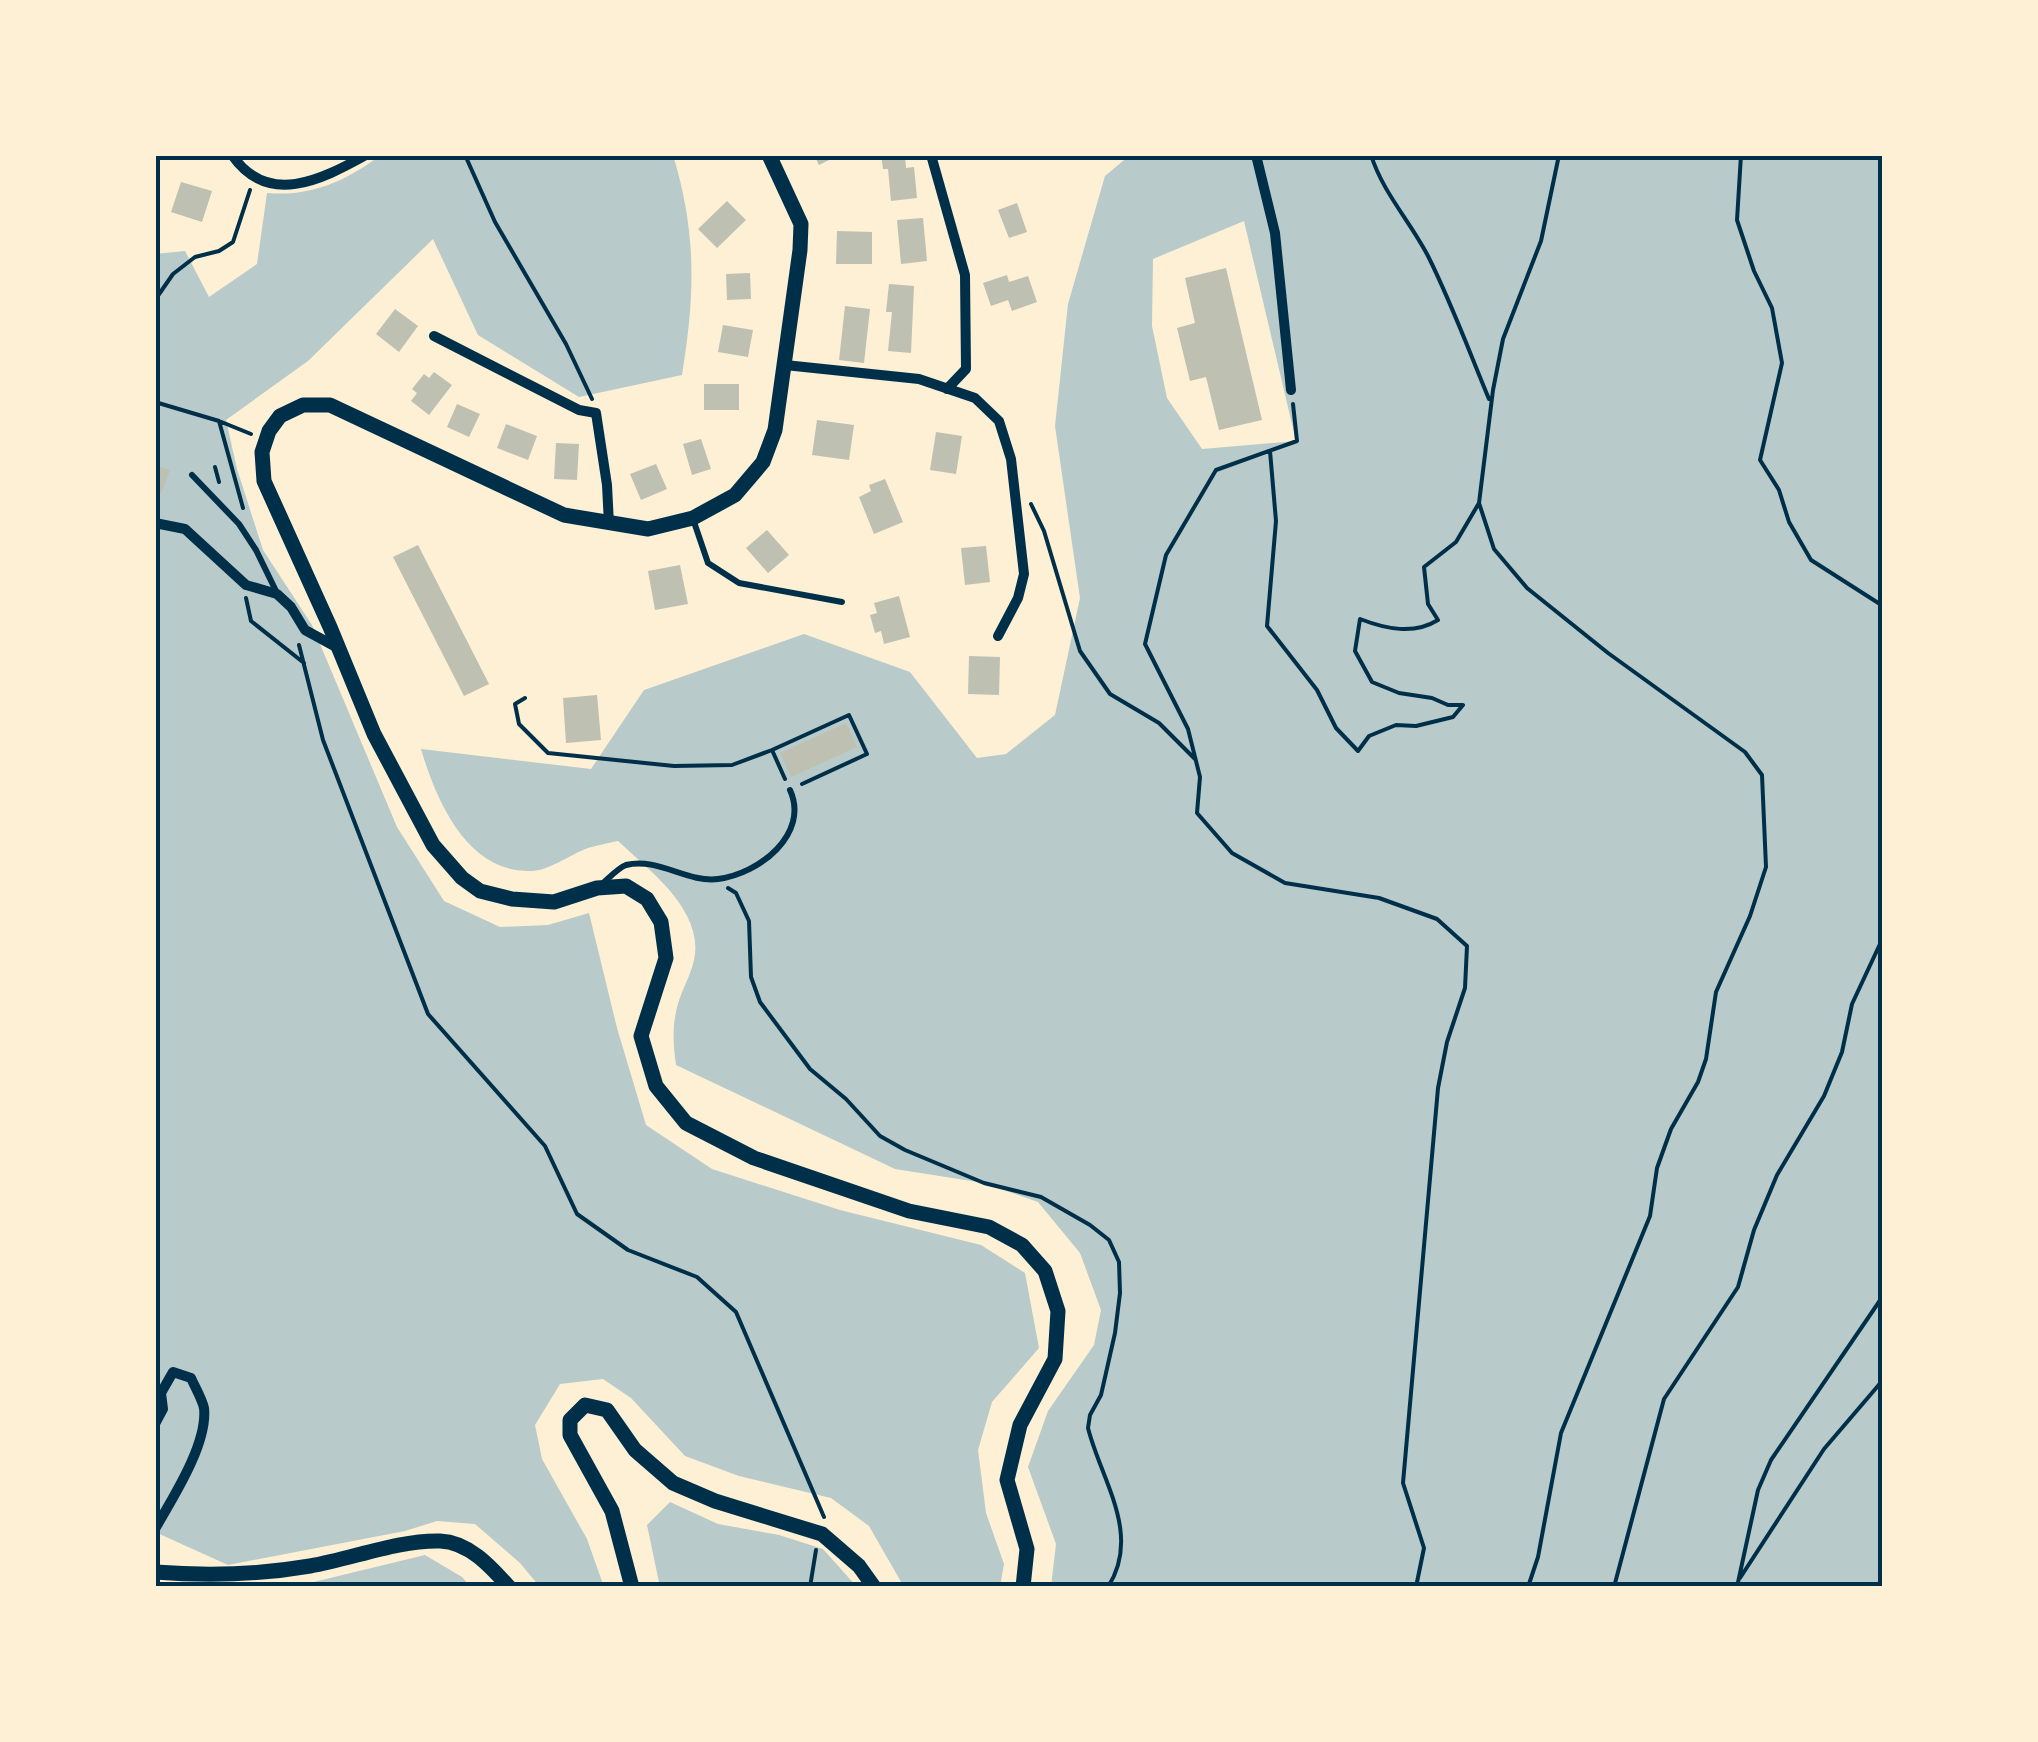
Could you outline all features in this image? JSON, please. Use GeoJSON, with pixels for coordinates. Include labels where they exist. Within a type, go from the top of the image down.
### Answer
{"type":"FeatureCollection","features":[{"type":"Feature","properties":{"kind":"main road"},"geometry":{"type":"LineString","coordinates":[[769,155],[800,224],[800,250],[775,430],[764,462],[734,495],[692,518],[648,530],[609,525],[564,515],[330,406],[303,405],[280,416],[266,440],[262,452],[264,481],[374,734],[433,845],[462,878],[480,890],[534,901],[554,902],[597,888],[626,886],[648,899],[661,922],[666,958],[641,1036],[656,1086],[686,1123],[754,1158],[892,1206],[989,1227],[1022,1245],[1045,1271],[1058,1311],[1056,1359],[1020,1425],[1008,1480],[1028,1549],[1023,1587]]}},
{"type":"Feature","properties":{"kind":"main road"},"geometry":{"type":"LineString","coordinates":[[632,1587],[612,1511],[570,1434],[570,1420],[585,1405],[607,1410],[634,1450],[672,1483],[715,1501],[822,1534],[859,1566],[874,1587]]}},
{"type":"Feature","properties":{"kind":"main road"},"geometry":{"type":"LineString","coordinates":[[155,1572],[215,1577],[309,1566],[398,1546],[442,1541],[467,1548],[510,1587]]}},
{"type":"Feature","properties":{"kind":"street"},"geometry":{"type":"LineString","coordinates":[[232,155],[254,179],[282,186],[328,176],[366,155]]}},
{"type":"Feature","properties":{"kind":"street"},"geometry":{"type":"LineString","coordinates":[[931,155],[965,275],[966,370],[947,389]]}},
{"type":"Feature","properties":{"kind":"street"},"geometry":{"type":"LineString","coordinates":[[1256,155],[1275,233],[1291,390]]}},
{"type":"Feature","properties":{"kind":"street"},"geometry":{"type":"LineString","coordinates":[[434,336],[579,410],[596,414],[609,525]]}},
{"type":"Feature","properties":{"kind":"street"},"geometry":{"type":"LineString","coordinates":[[785,365],[919,378],[975,398],[999,421],[1010,459],[1024,574],[1018,598],[998,636]]}},
{"type":"Feature","properties":{"kind":"street"},"geometry":{"type":"LineString","coordinates":[[155,522],[184,529],[246,585],[277,594],[291,606],[305,630],[339,649]]}},
{"type":"Feature","properties":{"kind":"street"},"geometry":{"type":"LineString","coordinates":[[155,1424],[163,1408],[162,1393],[173,1372],[191,1378],[204,1409],[199,1439],[187,1474],[155,1529]]}},
{"type":"Feature","properties":{"kind":"lane"},"geometry":{"type":"LineString","coordinates":[[192,474],[239,524],[277,594]]}},
{"type":"Feature","properties":{"kind":"lane"},"geometry":{"type":"LineString","coordinates":[[692,518],[708,563],[739,583],[842,602]]}},
{"type":"Feature","properties":{"kind":"lane"},"geometry":{"type":"LineString","coordinates":[[597,888],[623,866],[652,864],[716,880],[762,862],[789,837],[796,802],[790,790]]}},
{"type":"Feature","properties":{"kind":"path"},"geometry":{"type":"LineString","coordinates":[[465,155],[495,222],[582,374],[596,414]]}},
{"type":"Feature","properties":{"kind":"path"},"geometry":{"type":"LineString","coordinates":[[1371,155],[1392,201],[1429,258],[1491,403]]}},
{"type":"Feature","properties":{"kind":"path"},"geometry":{"type":"LineString","coordinates":[[1528,1587],[1538,1557],[1561,1433],[1650,1216],[1657,1168],[1671,1128],[1698,1082],[1706,1059],[1716,992],[1750,916],[1766,867],[1762,775],[1745,752],[1608,653],[1527,588],[1494,549],[1480,503],[1503,339],[1541,241],[1559,155]]}},
{"type":"Feature","properties":{"kind":"path"},"geometry":{"type":"LineString","coordinates":[[1741,155],[1737,220],[1754,271],[1772,308],[1782,363],[1760,460],[1779,490],[1789,522],[1811,560],[1883,606]]}},
{"type":"Feature","properties":{"kind":"path"},"geometry":{"type":"LineString","coordinates":[[155,300],[173,274],[195,257],[233,242],[254,179]]}},
{"type":"Feature","properties":{"kind":"path"},"geometry":{"type":"LineString","coordinates":[[1291,390],[1296,441],[1216,470],[1166,555],[1145,644],[1188,729],[1200,778],[1197,813],[1232,853],[1285,883],[1380,898],[1437,919],[1466,946],[1464,988],[1438,1088],[1403,1484],[1424,1548],[1416,1587]]}},
{"type":"Feature","properties":{"kind":"path"},"geometry":{"type":"LineString","coordinates":[[155,402],[266,440]]}},
{"type":"Feature","properties":{"kind":"path"},"geometry":{"type":"LineString","coordinates":[[218,421],[245,516]]}},
{"type":"Feature","properties":{"kind":"path"},"geometry":{"type":"LineString","coordinates":[[1270,451],[1276,520],[1268,626],[1318,690],[1336,728],[1358,751],[1369,736],[1396,726],[1453,718],[1463,705],[1399,693],[1372,682],[1355,651],[1360,619],[1388,630],[1427,626],[1438,620],[1428,604],[1424,567],[1456,542],[1480,503]]}},
{"type":"Feature","properties":{"kind":"path"},"geometry":{"type":"LineString","coordinates":[[1027,495],[1044,530],[1080,651],[1110,694],[1159,723],[1196,760]]}},
{"type":"Feature","properties":{"kind":"path"},"geometry":{"type":"LineString","coordinates":[[296,636],[323,740],[428,1014],[545,1146],[577,1214],[628,1250],[697,1277],[736,1312],[824,1517],[810,1587]]}},
{"type":"Feature","properties":{"kind":"path"},"geometry":{"type":"LineString","coordinates":[[525,698],[515,704],[519,724],[548,753],[693,766],[732,765],[849,715],[867,754],[790,790],[772,750]]}},
{"type":"Feature","properties":{"kind":"path"},"geometry":{"type":"LineString","coordinates":[[1614,1587],[1664,1400],[1738,1287],[1754,1230],[1777,1174],[1824,1096],[1842,1052],[1852,1004],[1883,932]]}},
{"type":"Feature","properties":{"kind":"path"},"geometry":{"type":"LineString","coordinates":[[1736,1585],[1758,1490],[1771,1460],[1883,1296]]}},
{"type":"Feature","properties":{"kind":"path"},"geometry":{"type":"LineString","coordinates":[[1736,1585],[1824,1449],[1883,1380]]}},
{"type":"Feature","properties":{"kind":"shaded area"},"geometry":{"type":"Polygon","coordinates":[[[381,155],[673,155],[690,238],[691,291],[682,375],[579,397],[478,335],[433,239],[308,361],[226,420],[237,469],[263,550],[312,625],[397,827],[444,901],[500,927],[548,925],[589,913],[646,1125],[712,1169],[840,1210],[981,1245],[1025,1273],[1039,1348],[992,1402],[978,1450],[986,1513],[1004,1564],[1000,1587],[904,1587],[869,1526],[831,1498],[739,1476],[685,1456],[631,1398],[603,1379],[560,1384],[535,1425],[542,1459],[587,1539],[604,1587],[540,1587],[520,1563],[475,1524],[437,1521],[405,1531],[228,1565],[155,1532],[155,254],[185,251],[209,297],[257,264],[267,193],[313,190],[355,172],[381,155]]]}},
{"type":"Feature","properties":{"kind":"shaded area"},"geometry":{"type":"Polygon","coordinates":[[[1130,155],[1883,155],[1883,1587],[1051,1587],[1056,1544],[1028,1467],[1048,1411],[1094,1345],[1101,1310],[1080,1253],[1038,1202],[984,1183],[895,1169],[676,1065],[675,1019],[693,966],[695,942],[683,908],[659,878],[618,841],[588,848],[538,870],[509,868],[472,847],[446,811],[421,749],[591,769],[644,690],[804,634],[910,672],[977,758],[1006,754],[1055,715],[1080,598],[1055,426],[1068,304],[1105,176],[1130,155]],[[1244,221],[1153,259],[1152,326],[1167,398],[1202,449],[1296,441],[1244,221]]]}},
{"type":"Feature","properties":{"kind":"shaded area"},"geometry":{"type":"Polygon","coordinates":[[[670,1502],[718,1524],[779,1535],[823,1549],[857,1587],[660,1587],[647,1525],[670,1502]]]}},
{"type":"Feature","properties":{"kind":"shaded area"},"geometry":{"type":"Polygon","coordinates":[[[425,1555],[462,1577],[471,1587],[293,1587],[425,1555]]]}},
{"type":"Feature","properties":{"kind":"building"},"geometry":{"type":"Polygon","coordinates":[[[814,155],[839,155],[819,165],[814,155]]]}},
{"type":"Feature","properties":{"kind":"building"},"geometry":{"type":"Polygon","coordinates":[[[881,155],[905,155],[906,168],[914,167],[917,198],[891,201],[888,169],[883,169],[881,155]]]}},
{"type":"Feature","properties":{"kind":"building"},"geometry":{"type":"Polygon","coordinates":[[[181,182],[212,191],[202,222],[171,212],[181,182]]]}},
{"type":"Feature","properties":{"kind":"building"},"geometry":{"type":"Polygon","coordinates":[[[727,201],[746,220],[717,248],[698,229],[727,201]]]}},
{"type":"Feature","properties":{"kind":"building"},"geometry":{"type":"Polygon","coordinates":[[[1017,203],[1027,232],[1009,238],[998,210],[1017,203]]]}},
{"type":"Feature","properties":{"kind":"building"},"geometry":{"type":"Polygon","coordinates":[[[923,218],[927,261],[901,264],[897,220],[923,218]]]}},
{"type":"Feature","properties":{"kind":"building"},"geometry":{"type":"Polygon","coordinates":[[[837,231],[872,232],[872,264],[836,264],[837,231]]]}},
{"type":"Feature","properties":{"kind":"building"},"geometry":{"type":"Polygon","coordinates":[[[1226,268],[1262,420],[1219,430],[1206,377],[1190,381],[1177,328],[1195,323],[1185,278],[1226,268]]]}},
{"type":"Feature","properties":{"kind":"building"},"geometry":{"type":"Polygon","coordinates":[[[750,273],[751,299],[727,300],[726,274],[750,273]]]}},
{"type":"Feature","properties":{"kind":"building"},"geometry":{"type":"Polygon","coordinates":[[[1007,275],[1009,282],[1028,276],[1037,302],[1012,311],[1008,300],[991,306],[983,283],[1007,275]]]}},
{"type":"Feature","properties":{"kind":"building"},"geometry":{"type":"Polygon","coordinates":[[[889,284],[914,286],[911,353],[888,351],[892,312],[886,312],[889,284]]]}},
{"type":"Feature","properties":{"kind":"building"},"geometry":{"type":"Polygon","coordinates":[[[845,306],[870,309],[864,363],[839,360],[845,306]]]}},
{"type":"Feature","properties":{"kind":"building"},"geometry":{"type":"Polygon","coordinates":[[[395,309],[418,326],[399,352],[376,334],[395,309]]]}},
{"type":"Feature","properties":{"kind":"building"},"geometry":{"type":"Polygon","coordinates":[[[723,325],[753,330],[748,357],[718,352],[723,325]]]}},
{"type":"Feature","properties":{"kind":"building"},"geometry":{"type":"Polygon","coordinates":[[[434,372],[452,385],[429,415],[411,401],[417,393],[412,389],[424,374],[429,378],[434,372]]]}},
{"type":"Feature","properties":{"kind":"building"},"geometry":{"type":"Polygon","coordinates":[[[704,384],[739,384],[739,410],[704,410],[704,384]]]}},
{"type":"Feature","properties":{"kind":"building"},"geometry":{"type":"Polygon","coordinates":[[[457,404],[480,414],[469,437],[447,427],[457,404]]]}},
{"type":"Feature","properties":{"kind":"building"},"geometry":{"type":"Polygon","coordinates":[[[817,420],[854,425],[849,460],[812,455],[817,420]]]}},
{"type":"Feature","properties":{"kind":"building"},"geometry":{"type":"Polygon","coordinates":[[[506,424],[537,436],[528,460],[497,448],[506,424]]]}},
{"type":"Feature","properties":{"kind":"building"},"geometry":{"type":"Polygon","coordinates":[[[936,432],[962,436],[956,474],[930,470],[936,432]]]}},
{"type":"Feature","properties":{"kind":"building"},"geometry":{"type":"Polygon","coordinates":[[[701,439],[711,469],[692,475],[683,444],[701,439]]]}},
{"type":"Feature","properties":{"kind":"building"},"geometry":{"type":"Polygon","coordinates":[[[556,443],[579,444],[577,480],[554,479],[556,443]]]}},
{"type":"Feature","properties":{"kind":"building"},"geometry":{"type":"Polygon","coordinates":[[[656,464],[667,489],[641,500],[630,474],[656,464]]]}},
{"type":"Feature","properties":{"kind":"building"},"geometry":{"type":"Polygon","coordinates":[[[155,465],[170,470],[161,494],[155,492],[155,465]]]}},
{"type":"Feature","properties":{"kind":"building"},"geometry":{"type":"Polygon","coordinates":[[[885,479],[903,522],[874,534],[859,497],[871,491],[869,485],[885,479]]]}},
{"type":"Feature","properties":{"kind":"building"},"geometry":{"type":"Polygon","coordinates":[[[767,530],[789,555],[768,573],[746,548],[767,530]]]}},
{"type":"Feature","properties":{"kind":"building"},"geometry":{"type":"Polygon","coordinates":[[[418,545],[489,684],[464,696],[393,557],[418,545]]]}},
{"type":"Feature","properties":{"kind":"building"},"geometry":{"type":"Polygon","coordinates":[[[986,546],[990,582],[965,585],[961,548],[986,546]]]}},
{"type":"Feature","properties":{"kind":"building"},"geometry":{"type":"Polygon","coordinates":[[[680,565],[688,604],[655,610],[648,571],[680,565]]]}},
{"type":"Feature","properties":{"kind":"building"},"geometry":{"type":"Polygon","coordinates":[[[899,596],[910,637],[884,644],[881,631],[875,633],[870,615],[877,613],[874,603],[899,596]]]}},
{"type":"Feature","properties":{"kind":"building"},"geometry":{"type":"Polygon","coordinates":[[[969,656],[1000,657],[999,695],[968,694],[969,656]]]}},
{"type":"Feature","properties":{"kind":"building"},"geometry":{"type":"Polygon","coordinates":[[[597,695],[601,740],[566,743],[563,698],[597,695]]]}},
{"type":"Feature","properties":{"kind":"building"},"geometry":{"type":"Polygon","coordinates":[[[846,723],[857,747],[791,777],[780,753],[846,723]]]}}]}
